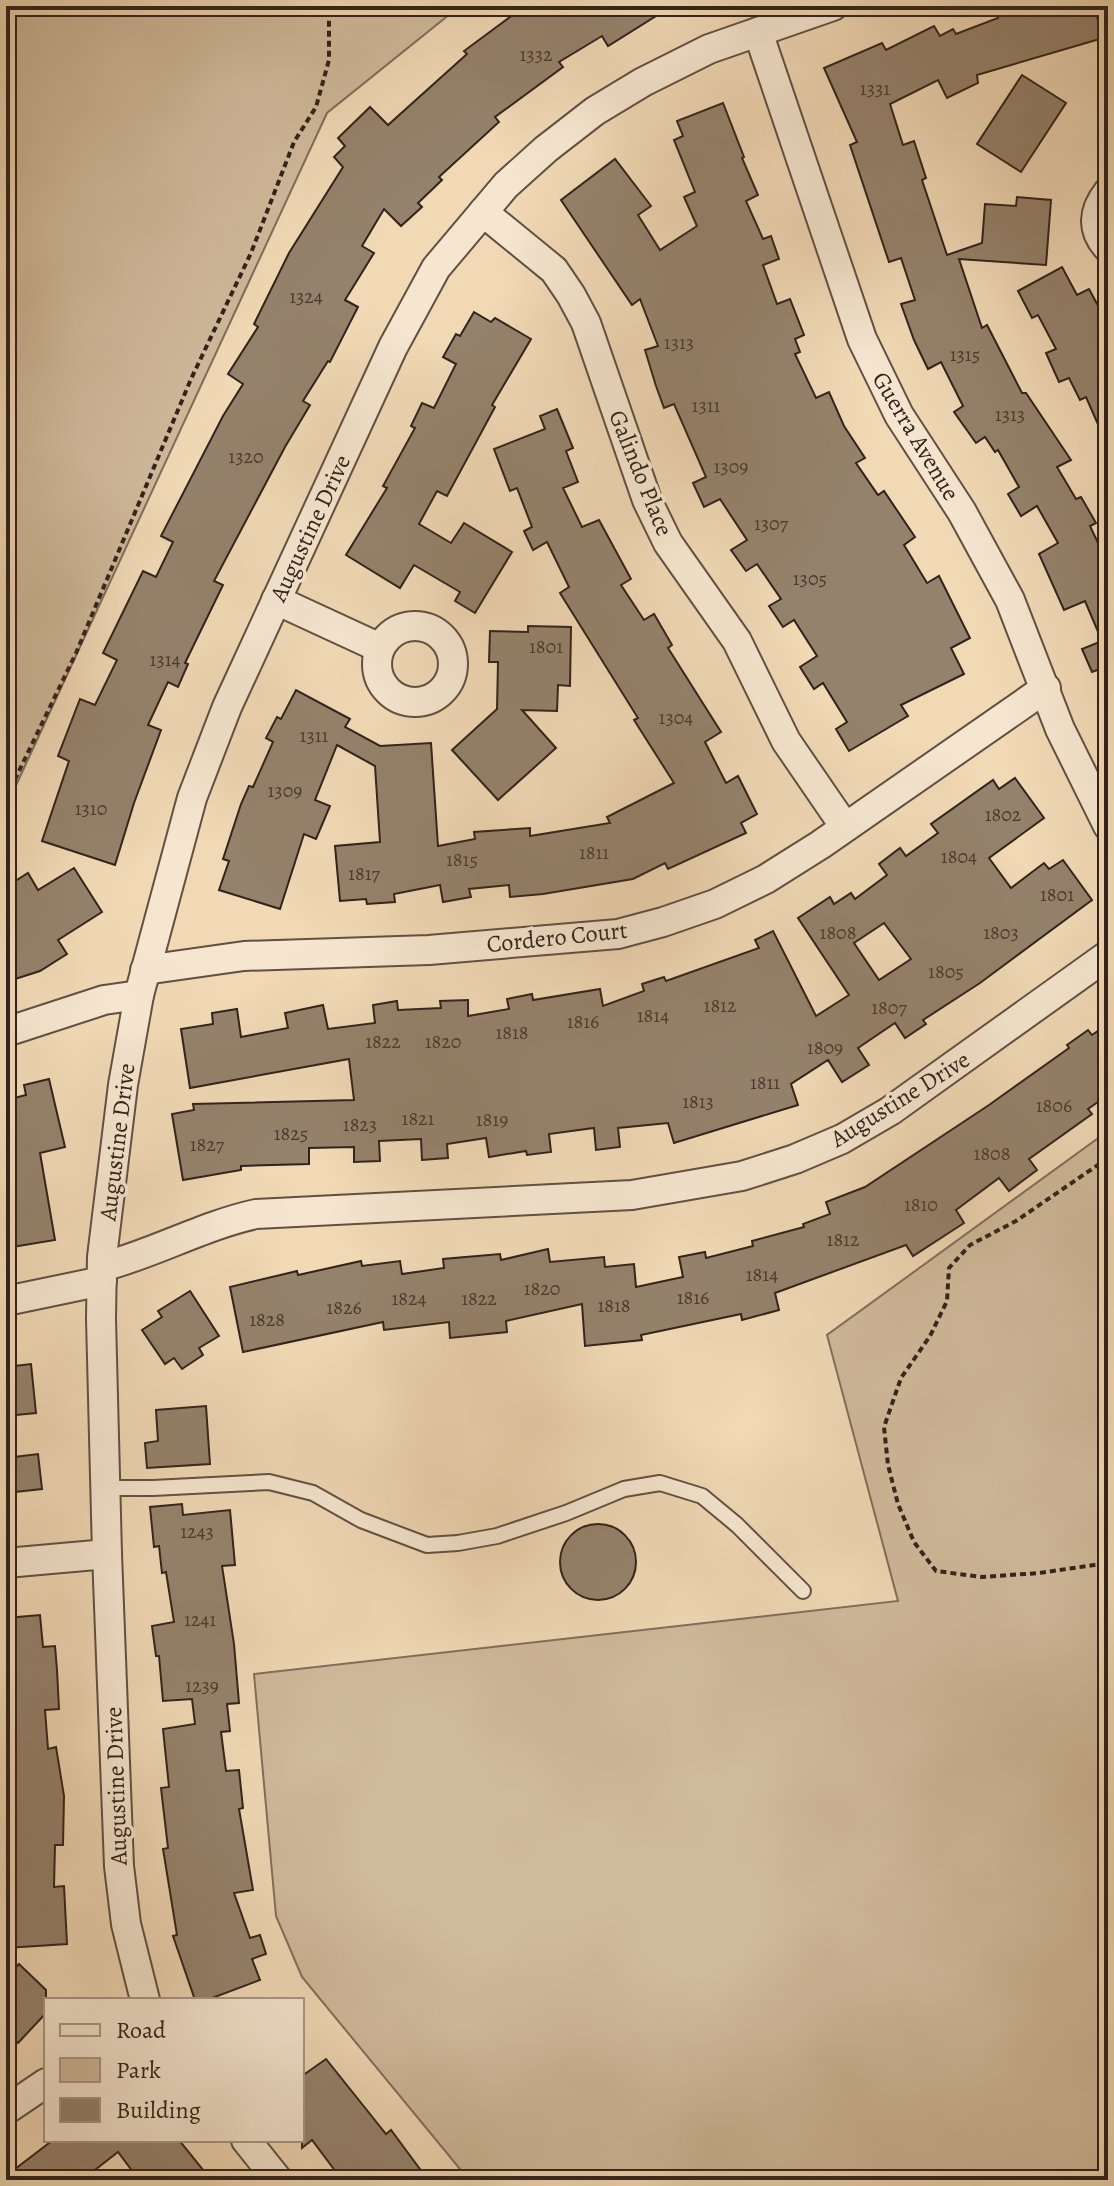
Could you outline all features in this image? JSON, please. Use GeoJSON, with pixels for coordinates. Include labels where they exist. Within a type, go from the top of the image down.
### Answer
{"type":"FeatureCollection","features":[{"type":"Feature","properties":{"kind":"street","name":"Augustine Drive"},"geometry":{"type":"LineString","coordinates":[[144,1998],[126,1924],[119,1866],[105,1488],[102,1274],[123,1085],[142,982],[192,798],[227,707],[276,600],[415,302],[436,268],[506,185],[595,111],[643,82],[709,49],[833,6]]}},
{"type":"Feature","properties":{"kind":"street","name":"Guerra Avenue"},"geometry":{"type":"LineString","coordinates":[[758,32],[862,339],[899,415],[987,553],[1010,600],[1060,729],[1108,826]]}},
{"type":"Feature","properties":{"kind":"street"},"geometry":{"type":"LineString","coordinates":[[1108,192],[1100,202],[1096,229],[1108,248]]}},
{"type":"Feature","properties":{"kind":"street","name":"Galindo Place"},"geometry":{"type":"LineString","coordinates":[[483,212],[554,270],[571,295],[586,323],[647,500],[668,543],[737,641],[786,741],[845,827]]}},
{"type":"Feature","properties":{"kind":"street"},"geometry":{"type":"LineString","coordinates":[[276,600],[380,648]]}},
{"type":"Feature","properties":{"kind":"street","name":"Cordero Court"},"geometry":{"type":"LineString","coordinates":[[6,1032],[104,1000],[142,982],[244,956],[429,950],[618,934],[663,922],[715,904],[766,879],[1046,688]]}},
{"type":"Feature","properties":{"kind":"street","name":"Augustine Drive"},"geometry":{"type":"LineString","coordinates":[[6,1301],[102,1274],[221,1222],[256,1214],[632,1195],[689,1187],[755,1172],[842,1139],[890,1111],[1108,955]]}},
{"type":"Feature","properties":{"kind":"street"},"geometry":{"type":"LineString","coordinates":[[6,1563],[107,1554]]}},
{"type":"Feature","properties":{"kind":"street"},"geometry":{"type":"LineString","coordinates":[[6,2110],[44,2084]]}},
{"type":"Feature","properties":{"kind":"street"},"geometry":{"type":"LineString","coordinates":[[248,2142],[278,2180]]}},
{"type":"Feature","properties":{"kind":"lane"},"geometry":{"type":"LineString","coordinates":[[105,1488],[269,1482],[313,1493],[361,1520],[427,1545],[497,1536],[624,1489],[660,1483],[702,1496],[737,1525],[803,1591]]}},
{"type":"Feature","properties":{"kind":"path"},"geometry":{"type":"LineString","coordinates":[[6,798],[76,653],[191,379],[251,253],[294,142],[316,107],[329,60],[329,6]]}},
{"type":"Feature","properties":{"kind":"path"},"geometry":{"type":"LineString","coordinates":[[1108,1158],[1016,1221],[970,1245],[949,1268],[947,1301],[930,1336],[901,1378],[884,1427],[888,1465],[898,1504],[914,1542],[936,1571],[982,1577],[1108,1563]]}},
{"type":"Feature","properties":{"kind":"green space"},"geometry":{"type":"Polygon","coordinates":[[[6,6],[460,6],[327,113],[6,807],[6,6]]]}},
{"type":"Feature","properties":{"kind":"green space"},"geometry":{"type":"Polygon","coordinates":[[[1108,1131],[1108,2180],[469,2180],[302,1977],[276,1916],[254,1674],[898,1601],[827,1335],[1108,1131]]]}},
{"type":"Feature","properties":{"kind":"building"},"geometry":{"type":"Polygon","coordinates":[[[525,6],[672,6],[608,46],[602,36],[559,62],[563,67],[495,117],[499,122],[439,177],[442,180],[418,203],[422,207],[401,226],[384,209],[362,246],[374,253],[345,300],[358,307],[330,362],[303,401],[310,405],[214,581],[223,585],[185,663],[188,664],[178,687],[168,682],[148,725],[161,730],[115,865],[42,841],[69,761],[58,756],[80,699],[95,705],[117,660],[103,653],[143,571],[156,577],[173,542],[161,536],[223,416],[243,384],[228,374],[258,327],[254,324],[289,253],[343,167],[334,157],[345,146],[338,138],[370,107],[388,125],[467,54],[464,51],[525,6]]]}},
{"type":"Feature","properties":{"kind":"building"},"geometry":{"type":"Polygon","coordinates":[[[994,6],[1094,6],[1103,38],[977,75],[978,83],[947,98],[938,80],[890,104],[903,145],[914,141],[926,178],[922,180],[947,255],[982,243],[985,204],[1016,206],[1017,197],[1051,200],[1046,265],[959,259],[982,328],[987,325],[1022,393],[1026,393],[1071,460],[1057,467],[1076,499],[1081,497],[1096,523],[1090,526],[1108,564],[1108,666],[1092,672],[1082,649],[1102,641],[1085,601],[1064,610],[1039,554],[1058,543],[1037,506],[1021,516],[1008,494],[1019,487],[998,450],[995,452],[985,437],[976,443],[954,412],[963,406],[941,362],[928,369],[914,340],[901,304],[915,300],[901,258],[889,262],[850,145],[857,142],[824,68],[882,43],[886,50],[934,26],[940,36],[953,29],[956,34],[998,18],[994,6]]]}},
{"type":"Feature","properties":{"kind":"building"},"geometry":{"type":"Polygon","coordinates":[[[1022,75],[1066,103],[1021,172],[977,144],[1022,75]]]}},
{"type":"Feature","properties":{"kind":"building"},"geometry":{"type":"Polygon","coordinates":[[[723,103],[758,195],[746,201],[763,239],[771,236],[779,259],[763,265],[777,304],[790,299],[804,335],[795,339],[800,352],[795,354],[816,398],[829,392],[844,426],[865,458],[856,463],[878,495],[884,491],[915,537],[904,545],[927,583],[939,576],[970,638],[951,648],[964,674],[901,705],[908,716],[849,751],[836,729],[847,722],[823,683],[814,689],[800,667],[817,656],[794,620],[783,627],[769,606],[781,599],[757,564],[746,571],[731,550],[747,540],[720,499],[704,507],[693,483],[706,477],[674,404],[664,408],[645,350],[658,346],[640,299],[632,305],[561,200],[615,159],[651,206],[638,215],[660,250],[697,226],[684,197],[695,192],[674,140],[683,136],[677,121],[723,103]]]}},
{"type":"Feature","properties":{"kind":"building"},"geometry":{"type":"Polygon","coordinates":[[[1062,267],[1077,295],[1089,289],[1108,324],[1108,447],[1086,397],[1080,400],[1069,378],[1059,382],[1046,353],[1056,349],[1038,315],[1032,318],[1018,291],[1062,267]]]}},
{"type":"Feature","properties":{"kind":"building"},"geometry":{"type":"Polygon","coordinates":[[[474,312],[491,322],[495,318],[531,339],[492,405],[495,407],[447,496],[437,491],[419,524],[451,543],[464,523],[512,552],[475,613],[455,601],[460,592],[414,565],[400,588],[346,555],[387,488],[383,486],[415,428],[411,426],[422,403],[434,408],[456,364],[443,357],[474,312]]]}},
{"type":"Feature","properties":{"kind":"building"},"geometry":{"type":"Polygon","coordinates":[[[557,409],[573,448],[566,451],[578,482],[563,488],[582,527],[599,520],[631,579],[621,585],[644,620],[654,614],[672,645],[668,648],[721,732],[705,742],[726,783],[738,776],[757,814],[741,823],[746,833],[668,869],[665,863],[633,879],[510,897],[509,885],[469,889],[471,897],[443,902],[440,885],[394,894],[395,902],[367,904],[366,899],[340,901],[335,846],[380,842],[375,766],[337,745],[315,800],[330,806],[316,839],[304,834],[280,909],[219,890],[229,861],[223,859],[241,804],[249,786],[253,787],[273,742],[266,738],[277,717],[281,719],[296,690],[350,719],[345,727],[380,746],[431,743],[438,846],[475,839],[474,832],[530,828],[530,836],[610,823],[607,817],[674,783],[634,720],[638,718],[560,593],[569,587],[547,542],[533,550],[524,531],[532,527],[517,488],[510,491],[494,449],[545,429],[540,416],[557,409]]]}},
{"type":"Feature","properties":{"kind":"building"},"geometry":{"type":"Polygon","coordinates":[[[528,626],[571,627],[570,686],[558,685],[557,711],[522,710],[556,748],[498,800],[452,750],[497,709],[498,662],[489,662],[490,631],[528,632],[528,626]]]}},
{"type":"Feature","properties":{"kind":"building"},"geometry":{"type":"Polygon","coordinates":[[[1015,778],[1044,818],[989,858],[1011,888],[1044,863],[1049,869],[1063,860],[1092,900],[980,983],[923,1020],[926,1024],[905,1038],[895,1023],[858,1048],[869,1065],[842,1082],[828,1060],[791,1084],[798,1105],[674,1143],[668,1123],[618,1128],[620,1147],[596,1150],[594,1128],[549,1134],[551,1152],[527,1155],[526,1151],[489,1157],[486,1138],[447,1144],[448,1158],[422,1160],[421,1139],[379,1141],[380,1161],[354,1162],[354,1147],[309,1148],[309,1164],[241,1166],[241,1170],[183,1180],[172,1114],[194,1110],[193,1104],[354,1100],[349,1059],[190,1088],[181,1029],[213,1024],[212,1013],[237,1009],[241,1037],[288,1028],[285,1013],[323,1005],[328,1029],[375,1023],[373,1005],[397,1001],[398,1010],[441,1008],[440,1001],[468,1000],[468,1016],[509,1009],[507,999],[532,994],[533,1000],[600,989],[603,1006],[644,991],[642,984],[664,977],[666,981],[759,948],[755,940],[773,931],[816,1016],[849,995],[798,918],[830,897],[834,904],[851,893],[855,899],[887,875],[879,864],[900,848],[906,856],[938,833],[931,824],[993,780],[999,789],[1015,778]],[[884,923],[854,943],[879,980],[911,959],[884,923]]]}},
{"type":"Feature","properties":{"kind":"building"},"geometry":{"type":"Polygon","coordinates":[[[74,868],[102,912],[58,940],[67,954],[40,971],[6,982],[6,887],[28,873],[38,890],[74,868]]]}},
{"type":"Feature","properties":{"kind":"building"},"geometry":{"type":"Polygon","coordinates":[[[1108,1024],[1108,1095],[1088,1109],[1092,1114],[1029,1159],[1037,1170],[1009,1191],[999,1178],[956,1210],[964,1223],[913,1256],[906,1245],[775,1293],[779,1310],[742,1320],[741,1314],[641,1335],[642,1340],[585,1346],[582,1304],[506,1321],[507,1332],[450,1338],[449,1322],[384,1330],[383,1322],[243,1352],[230,1287],[297,1271],[298,1275],[361,1261],[362,1266],[400,1261],[402,1274],[444,1268],[443,1259],[500,1254],[501,1260],[548,1249],[550,1262],[604,1257],[605,1267],[634,1264],[636,1287],[683,1277],[679,1257],[705,1252],[706,1258],[753,1246],[752,1241],[804,1227],[803,1224],[830,1214],[826,1202],[865,1187],[989,1105],[1069,1048],[1067,1045],[1088,1030],[1092,1035],[1108,1024]]]}},
{"type":"Feature","properties":{"kind":"building"},"geometry":{"type":"Polygon","coordinates":[[[49,1079],[65,1147],[40,1153],[55,1240],[6,1248],[6,1192],[16,1190],[6,1147],[6,1100],[26,1095],[24,1085],[49,1079]]]}},
{"type":"Feature","properties":{"kind":"building"},"geometry":{"type":"Polygon","coordinates":[[[190,1291],[219,1336],[199,1348],[203,1355],[182,1369],[174,1358],[165,1364],[142,1330],[162,1317],[158,1311],[190,1291]]]}},
{"type":"Feature","properties":{"kind":"building"},"geometry":{"type":"Polygon","coordinates":[[[31,1364],[36,1413],[6,1416],[6,1367],[31,1364]]]}},
{"type":"Feature","properties":{"kind":"building"},"geometry":{"type":"Polygon","coordinates":[[[206,1406],[210,1464],[147,1468],[145,1443],[158,1441],[156,1410],[206,1406]]]}},
{"type":"Feature","properties":{"kind":"building"},"geometry":{"type":"Polygon","coordinates":[[[38,1454],[42,1489],[6,1493],[6,1458],[38,1454]]]}},
{"type":"Feature","properties":{"kind":"building"},"geometry":{"type":"Polygon","coordinates":[[[182,1504],[183,1515],[230,1510],[235,1565],[222,1566],[239,1703],[227,1704],[230,1731],[221,1732],[226,1771],[239,1770],[243,1808],[239,1809],[253,1890],[234,1893],[250,1938],[260,1935],[266,1954],[252,1959],[260,1980],[212,1998],[194,1998],[173,1936],[177,1935],[163,1849],[168,1848],[161,1788],[169,1787],[163,1729],[195,1724],[192,1699],[163,1701],[159,1656],[156,1656],[152,1626],[174,1622],[166,1572],[162,1573],[159,1546],[154,1547],[150,1507],[182,1504]]]}},
{"type":"Feature","properties":{"kind":"building"},"geometry":{"type":"Polygon","coordinates":[[[598,1524],[613,1527],[625,1535],[633,1547],[636,1562],[633,1577],[625,1589],[613,1597],[598,1600],[583,1597],[571,1589],[563,1577],[560,1562],[563,1547],[571,1535],[583,1527],[598,1524]]]}},
{"type":"Feature","properties":{"kind":"building"},"geometry":{"type":"Polygon","coordinates":[[[40,1615],[43,1647],[55,1646],[57,1670],[59,1709],[45,1710],[48,1749],[56,1747],[64,1796],[63,1845],[55,1845],[54,1887],[64,1886],[67,1944],[6,1948],[6,1818],[11,1818],[6,1787],[6,1618],[40,1615]]]}},
{"type":"Feature","properties":{"kind":"building"},"geometry":{"type":"Polygon","coordinates":[[[19,1964],[46,1990],[44,2015],[18,2043],[6,2031],[6,1978],[19,1964]]]}},
{"type":"Feature","properties":{"kind":"building"},"geometry":{"type":"Polygon","coordinates":[[[326,2059],[386,2134],[391,2130],[428,2180],[342,2180],[312,2140],[302,2148],[304,2075],[326,2059]]]}},
{"type":"Feature","properties":{"kind":"building"},"geometry":{"type":"Polygon","coordinates":[[[50,2142],[181,2142],[204,2171],[192,2180],[139,2180],[118,2152],[82,2180],[6,2180],[6,2176],[50,2142]]]}}]}
